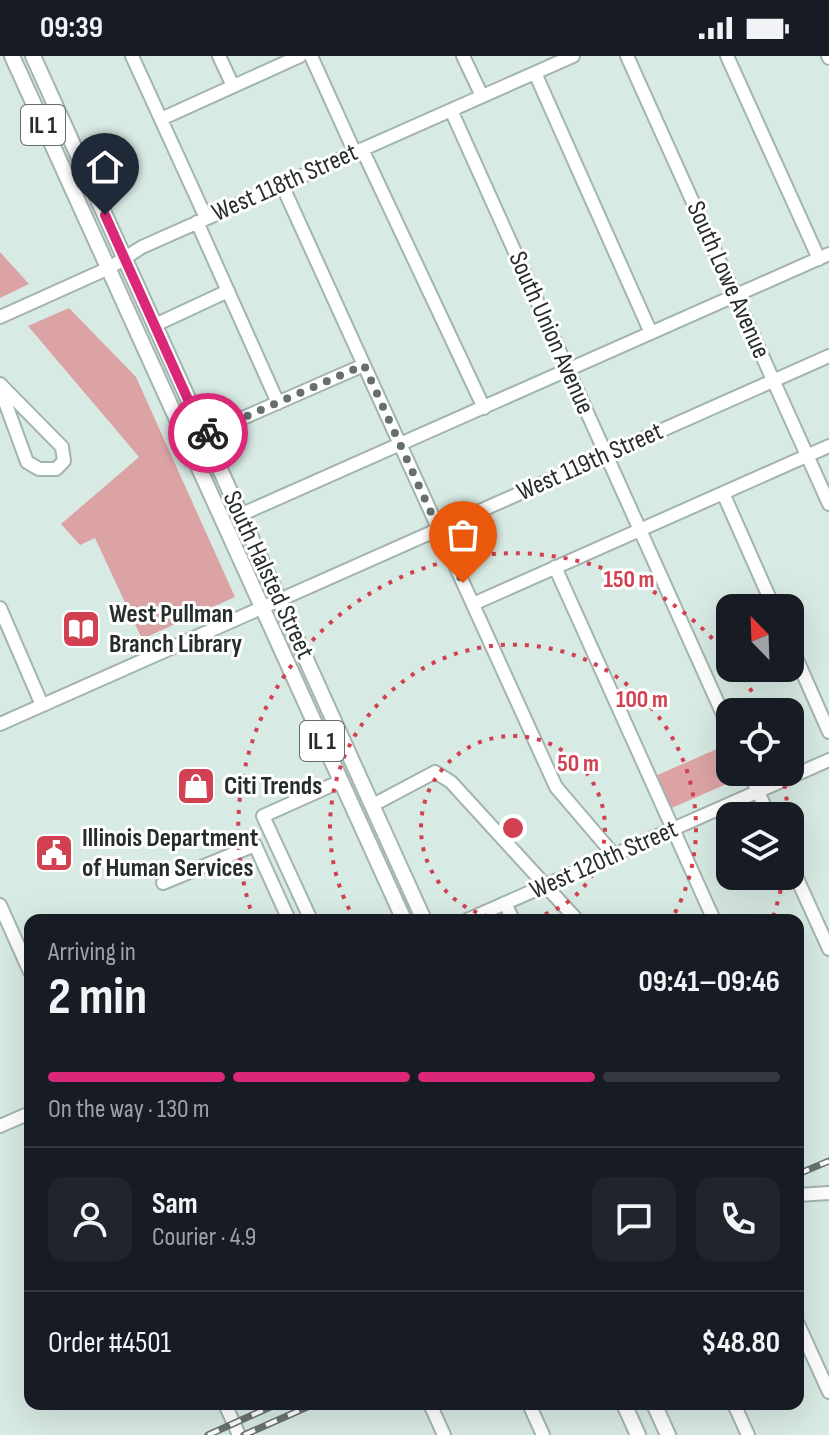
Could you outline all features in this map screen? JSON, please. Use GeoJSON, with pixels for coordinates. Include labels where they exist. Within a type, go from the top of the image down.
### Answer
{"type":"FeatureCollection","features":[{"type":"Feature","properties":{"kind":"main road","name":"South Halsted Street"},"geometry":{"type":"LineString","coordinates":[[31,56],[421,914]]}},
{"type":"Feature","properties":{"kind":"main road","name":"South Halsted Street"},"geometry":{"type":"LineString","coordinates":[[13,59],[401,914]]}},
{"type":"Feature","properties":{"kind":"main road"},"geometry":{"type":"LineString","coordinates":[[627,1410],[638,1435]]}},
{"type":"Feature","properties":{"kind":"main road"},"geometry":{"type":"LineString","coordinates":[[657,1410],[668,1435]]}},
{"type":"Feature","properties":{"kind":"street"},"geometry":{"type":"LineString","coordinates":[[13,59],[31,56]]}},
{"type":"Feature","properties":{"kind":"street"},"geometry":{"type":"LineString","coordinates":[[132,56],[161,119],[228,291],[278,403]]}},
{"type":"Feature","properties":{"kind":"street"},"geometry":{"type":"LineString","coordinates":[[219,56],[233,86]]}},
{"type":"Feature","properties":{"kind":"street"},"geometry":{"type":"LineString","coordinates":[[161,119],[300,56]]}},
{"type":"Feature","properties":{"kind":"street"},"geometry":{"type":"LineString","coordinates":[[311,56],[484,408]]}},
{"type":"Feature","properties":{"kind":"street"},"geometry":{"type":"LineString","coordinates":[[463,56],[482,96]]}},
{"type":"Feature","properties":{"kind":"street","name":"West 118th Street"},"geometry":{"type":"LineString","coordinates":[[0,317],[109,268],[124,256],[201,220],[573,56]]}},
{"type":"Feature","properties":{"kind":"street","name":"South Lowe Avenue"},"geometry":{"type":"LineString","coordinates":[[627,56],[829,504]]}},
{"type":"Feature","properties":{"kind":"street"},"geometry":{"type":"LineString","coordinates":[[240,515],[824,256],[727,56]]}},
{"type":"Feature","properties":{"kind":"street"},"geometry":{"type":"LineString","coordinates":[[535,73],[651,333]]}},
{"type":"Feature","properties":{"kind":"street","name":"South Union Avenue"},"geometry":{"type":"LineString","coordinates":[[451,110],[716,699]]}},
{"type":"Feature","properties":{"kind":"street"},"geometry":{"type":"LineString","coordinates":[[282,185],[556,787],[614,855]]}},
{"type":"Feature","properties":{"kind":"street"},"geometry":{"type":"LineString","coordinates":[[155,325],[228,291]]}},
{"type":"Feature","properties":{"kind":"street","name":"West 119th Street"},"geometry":{"type":"LineString","coordinates":[[0,724],[829,356]]}},
{"type":"Feature","properties":{"kind":"street"},"geometry":{"type":"LineString","coordinates":[[204,435],[364,365]]}},
{"type":"Feature","properties":{"kind":"street"},"geometry":{"type":"LineString","coordinates":[[0,386],[62,447],[64,461],[56,469],[39,469],[27,462],[0,386]]}},
{"type":"Feature","properties":{"kind":"street"},"geometry":{"type":"LineString","coordinates":[[473,604],[829,446]]}},
{"type":"Feature","properties":{"kind":"street"},"geometry":{"type":"LineString","coordinates":[[723,493],[768,594]]}},
{"type":"Feature","properties":{"kind":"street"},"geometry":{"type":"LineString","coordinates":[[555,567],[711,914]]}},
{"type":"Feature","properties":{"kind":"street"},"geometry":{"type":"LineString","coordinates":[[2,617],[42,705]]}},
{"type":"Feature","properties":{"kind":"street"},"geometry":{"type":"LineString","coordinates":[[804,676],[829,732]]}},
{"type":"Feature","properties":{"kind":"street","name":"West 120th Street"},"geometry":{"type":"LineString","coordinates":[[480,914],[829,760]]}},
{"type":"Feature","properties":{"kind":"street"},"geometry":{"type":"LineString","coordinates":[[373,805],[435,772],[451,782],[572,914]]}},
{"type":"Feature","properties":{"kind":"street"},"geometry":{"type":"LineString","coordinates":[[308,914],[263,816],[341,781]]}},
{"type":"Feature","properties":{"kind":"street"},"geometry":{"type":"LineString","coordinates":[[755,786],[763,802]]}},
{"type":"Feature","properties":{"kind":"street"},"geometry":{"type":"LineString","coordinates":[[163,883],[255,845],[286,914]]}},
{"type":"Feature","properties":{"kind":"street"},"geometry":{"type":"LineString","coordinates":[[802,890],[829,949]]}},
{"type":"Feature","properties":{"kind":"street"},"geometry":{"type":"LineString","coordinates":[[505,903],[510,914]]}},
{"type":"Feature","properties":{"kind":"street"},"geometry":{"type":"LineString","coordinates":[[0,905],[24,959]]}},
{"type":"Feature","properties":{"kind":"street"},"geometry":{"type":"LineString","coordinates":[[0,1126],[24,1116]]}},
{"type":"Feature","properties":{"kind":"street"},"geometry":{"type":"LineString","coordinates":[[804,1195],[829,1193]]}},
{"type":"Feature","properties":{"kind":"street"},"geometry":{"type":"LineString","coordinates":[[804,1337],[829,1392]]}},
{"type":"Feature","properties":{"kind":"street"},"geometry":{"type":"LineString","coordinates":[[228,1410],[239,1435]]}},
{"type":"Feature","properties":{"kind":"street"},"geometry":{"type":"LineString","coordinates":[[433,1410],[444,1435]]}},
{"type":"Feature","properties":{"kind":"street"},"geometry":{"type":"LineString","coordinates":[[532,1410],[543,1435]]}},
{"type":"Feature","properties":{"kind":"street"},"geometry":{"type":"LineString","coordinates":[[737,1410],[748,1435]]}},
{"type":"Feature","properties":{"kind":"shaded area"},"geometry":{"type":"Polygon","coordinates":[[[0,252],[29,284],[0,298],[0,252]]]}},
{"type":"Feature","properties":{"kind":"shaded area"},"geometry":{"type":"Polygon","coordinates":[[[69,308],[136,377],[235,597],[142,639],[95,538],[80,545],[61,524],[139,457],[28,326],[69,308]]]}},
{"type":"Feature","properties":{"kind":"shaded area"},"geometry":{"type":"Polygon","coordinates":[[[716,749],[716,786],[722,786],[667,810],[653,777],[716,749]]]}},
{"type":"Feature","properties":{"kind":"railway"},"geometry":{"type":"LineString","coordinates":[[804,1171],[829,1161]]}},
{"type":"Feature","properties":{"kind":"railway"},"geometry":{"type":"LineString","coordinates":[[208,1435],[264,1410]]}},
{"type":"Feature","properties":{"kind":"railway"},"geometry":{"type":"LineString","coordinates":[[244,1435],[300,1410]]}},
{"type":"Feature","properties":{"kind":"way so far"},"geometry":{"type":"LineString","coordinates":[[208,433],[364,365],[463,583]]}},
{"type":"Feature","properties":{"kind":"place","name":"West Pullman Branch Library"},"geometry":{"type":"Point","coordinates":[81,629]}},
{"type":"Feature","properties":{"kind":"place","name":"Citi Trends"},"geometry":{"type":"Point","coordinates":[196,786]}},
{"type":"Feature","properties":{"kind":"place","name":"Illinois Department of Human Services"},"geometry":{"type":"Point","coordinates":[54,853]}},
{"type":"Feature","properties":{"kind":"route"},"geometry":{"type":"LineString","coordinates":[[105,215],[204,435],[208,433]]}}]}
